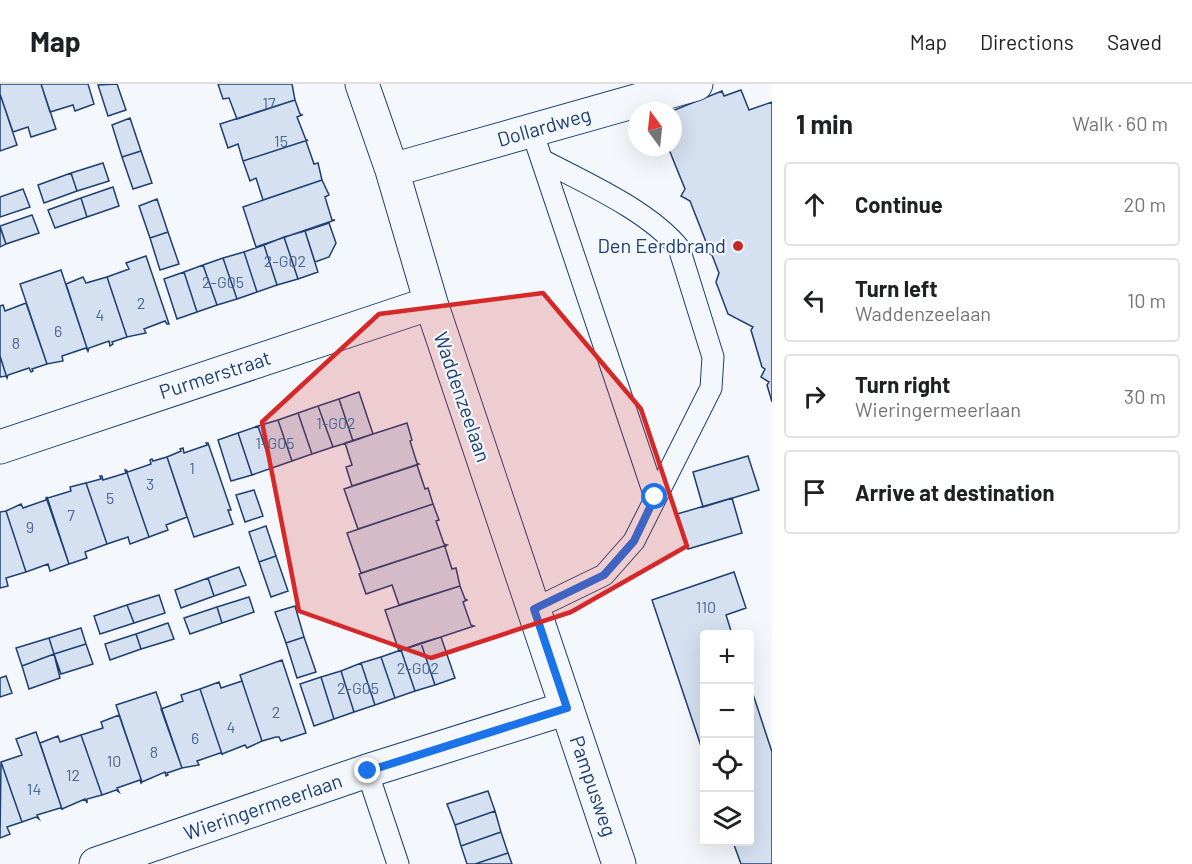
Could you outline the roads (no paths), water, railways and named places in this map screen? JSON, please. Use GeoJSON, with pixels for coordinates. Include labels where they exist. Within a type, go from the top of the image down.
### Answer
{"type":"FeatureCollection","features":[{"type":"Feature","properties":{"kind":"street","name":"Waddenzeelaan"},"geometry":{"type":"LineString","coordinates":[[362,84],[393,170],[431,303],[567,708]]}},
{"type":"Feature","properties":{"kind":"street","name":"Dollardweg"},"geometry":{"type":"LineString","coordinates":[[393,170],[696,84]]}},
{"type":"Feature","properties":{"kind":"street","name":"Purmerstraat"},"geometry":{"type":"LineString","coordinates":[[0,447],[431,303]]}},
{"type":"Feature","properties":{"kind":"street","name":"Wieringermeerlaan"},"geometry":{"type":"LineString","coordinates":[[96,864],[368,771],[567,708]]}},
{"type":"Feature","properties":{"kind":"street","name":"Pampusweg"},"geometry":{"type":"LineString","coordinates":[[567,708],[619,864]]}},
{"type":"Feature","properties":{"kind":"lane"},"geometry":{"type":"LineString","coordinates":[[532,131],[655,497]]}},
{"type":"Feature","properties":{"kind":"lane"},"geometry":{"type":"LineString","coordinates":[[534,609],[604,575],[634,541],[711,387],[713,375],[713,357],[679,248],[669,236],[616,199],[543,161]]}},
{"type":"Feature","properties":{"kind":"lane"},"geometry":{"type":"LineString","coordinates":[[368,771],[398,864]]}},
{"type":"Feature","properties":{"kind":"place","name":"Den Eerdbrand"},"geometry":{"type":"Point","coordinates":[738,246]}}]}
